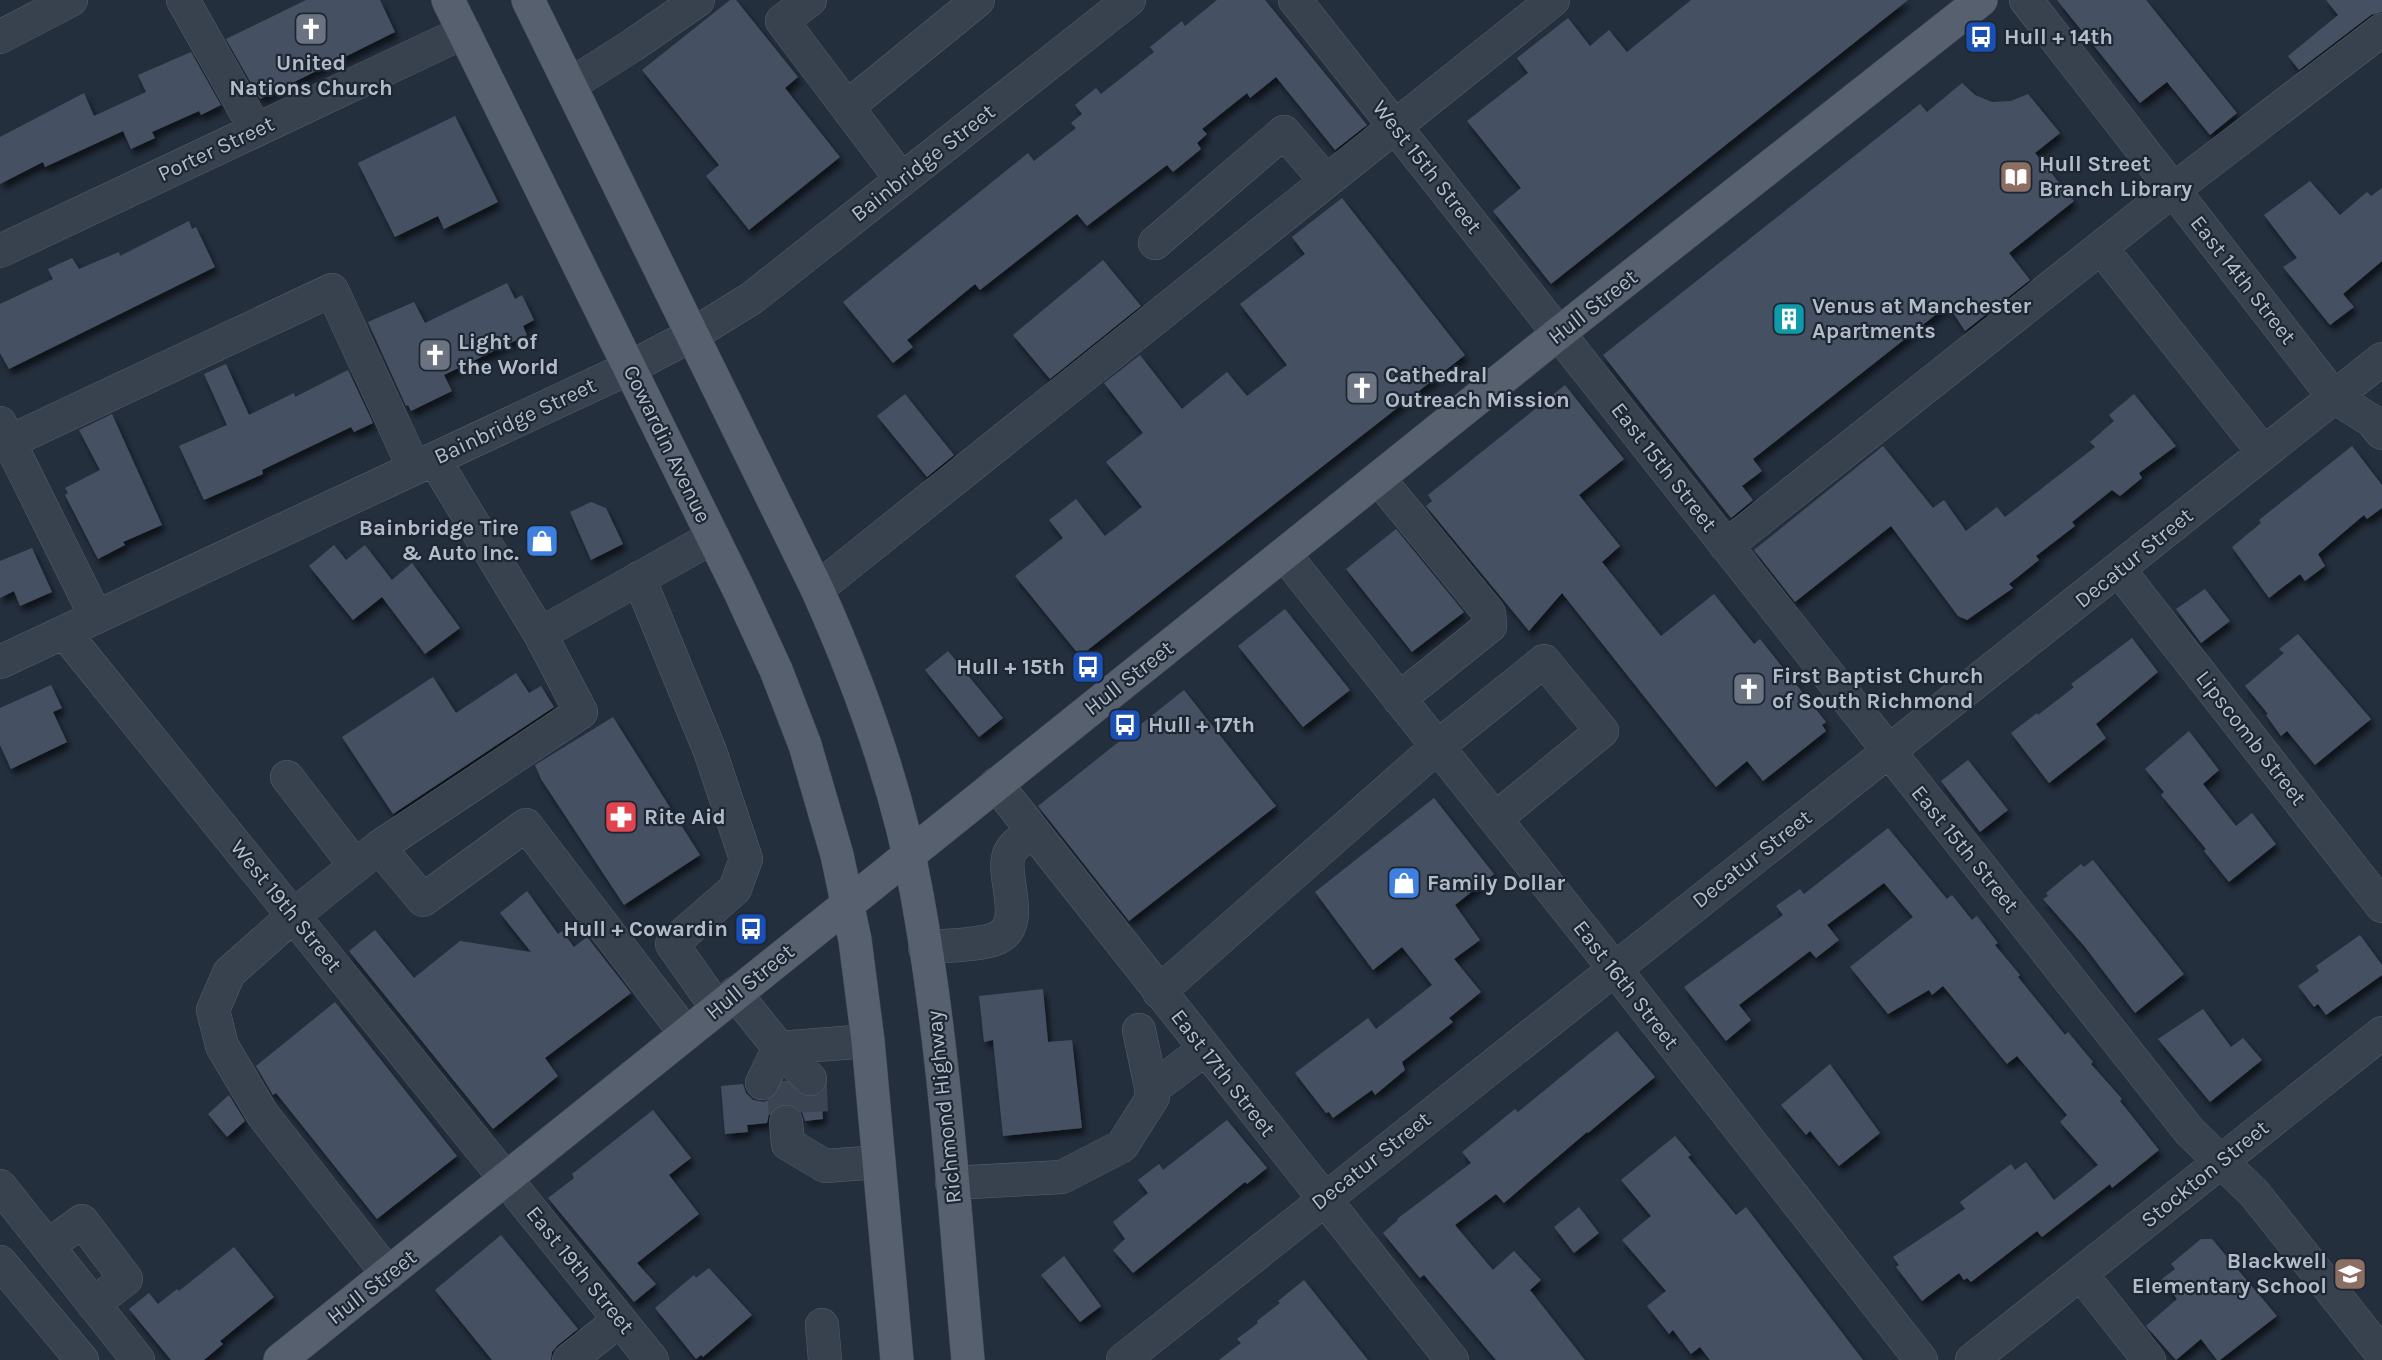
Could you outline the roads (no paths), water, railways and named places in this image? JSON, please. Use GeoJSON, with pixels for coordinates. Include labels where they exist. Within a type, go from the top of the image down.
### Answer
{"type":"FeatureCollection","features":[{"type":"Feature","properties":{"kind":"main road","name":"Cowardin Avenue"},"geometry":{"type":"LineString","coordinates":[[448,0],[740,592],[792,709],[824,808],[847,903]]}},
{"type":"Feature","properties":{"kind":"main road"},"geometry":{"type":"LineString","coordinates":[[528,0],[817,589],[871,723],[908,855]]}},
{"type":"Feature","properties":{"kind":"main road","name":"Hull Street"},"geometry":{"type":"LineString","coordinates":[[280,1360],[1559,333],[1981,0]]}},
{"type":"Feature","properties":{"kind":"main road","name":"Richmond Highway"},"geometry":{"type":"LineString","coordinates":[[908,855],[917,895],[934,1009],[968,1360]]}},
{"type":"Feature","properties":{"kind":"main road"},"geometry":{"type":"LineString","coordinates":[[847,903],[855,940],[868,1041],[897,1360]]}},
{"type":"Feature","properties":{"kind":"street"},"geometry":{"type":"LineString","coordinates":[[0,37],[71,0]]}},
{"type":"Feature","properties":{"kind":"street"},"geometry":{"type":"LineString","coordinates":[[183,0],[256,130]]}},
{"type":"Feature","properties":{"kind":"street"},"geometry":{"type":"LineString","coordinates":[[570,85],[698,0]]}},
{"type":"Feature","properties":{"kind":"street"},"geometry":{"type":"LineString","coordinates":[[810,0],[782,21],[902,180]]}},
{"type":"Feature","properties":{"kind":"street"},"geometry":{"type":"LineString","coordinates":[[847,106],[978,0]]}},
{"type":"Feature","properties":{"kind":"street","name":"Bainbridge Street"},"geometry":{"type":"LineString","coordinates":[[0,662],[629,368],[692,335],[752,298],[1129,0]]}},
{"type":"Feature","properties":{"kind":"street","name":"West 15th Street"},"geometry":{"type":"LineString","coordinates":[[1295,0],[1559,333]]}},
{"type":"Feature","properties":{"kind":"street"},"geometry":{"type":"LineString","coordinates":[[817,589],[1552,0]]}},
{"type":"Feature","properties":{"kind":"street","name":"East 14th Street"},"geometry":{"type":"LineString","coordinates":[[2026,0],[2334,397],[2372,421],[2382,433]]}},
{"type":"Feature","properties":{"kind":"street"},"geometry":{"type":"LineString","coordinates":[[1726,546],[2173,190],[2382,30]]}},
{"type":"Feature","properties":{"kind":"street","name":"Porter Street"},"geometry":{"type":"LineString","coordinates":[[0,251],[464,32]]}},
{"type":"Feature","properties":{"kind":"street"},"geometry":{"type":"LineString","coordinates":[[1155,243],[1284,132],[1326,181]]}},
{"type":"Feature","properties":{"kind":"street"},"geometry":{"type":"LineString","coordinates":[[2101,248],[2264,453]]}},
{"type":"Feature","properties":{"kind":"street"},"geometry":{"type":"LineString","coordinates":[[96,616],[3,437],[332,290],[424,464],[540,634],[581,712],[367,855],[294,915],[229,974],[213,1010],[222,1046],[263,1115],[388,1274]]}},
{"type":"Feature","properties":{"kind":"street","name":"East 15th Street"},"geometry":{"type":"LineString","coordinates":[[1559,333],[1888,753],[2190,1132],[2253,1193],[2382,1354]]}},
{"type":"Feature","properties":{"kind":"street","name":"Decatur Street"},"geometry":{"type":"LineString","coordinates":[[1123,1360],[2382,359]]}},
{"type":"Feature","properties":{"kind":"street"},"geometry":{"type":"LineString","coordinates":[[1379,479],[1489,613],[1490,626],[1399,699]]}},
{"type":"Feature","properties":{"kind":"street"},"geometry":{"type":"LineString","coordinates":[[540,634],[713,537]]}},
{"type":"Feature","properties":{"kind":"street","name":"East 16th Street"},"geometry":{"type":"LineString","coordinates":[[1285,555],[1614,968],[1921,1360]]}},
{"type":"Feature","properties":{"kind":"street","name":"Lipscomb Street"},"geometry":{"type":"LineString","coordinates":[[2119,570],[2382,906]]}},
{"type":"Feature","properties":{"kind":"street"},"geometry":{"type":"LineString","coordinates":[[639,578],[710,751],[746,859],[735,889],[672,944],[726,1001],[779,1048],[785,1081]]}},
{"type":"Feature","properties":{"kind":"street","name":"West 19th Street"},"geometry":{"type":"LineString","coordinates":[[64,632],[508,1179]]}},
{"type":"Feature","properties":{"kind":"street"},"geometry":{"type":"LineString","coordinates":[[1160,992],[1438,746],[1544,661],[1602,731],[1495,819]]}},
{"type":"Feature","properties":{"kind":"street"},"geometry":{"type":"LineString","coordinates":[[287,777],[367,855],[423,900],[526,825],[686,1034]]}},
{"type":"Feature","properties":{"kind":"street","name":"East 17th Street"},"geometry":{"type":"LineString","coordinates":[[996,784],[1452,1360]]}},
{"type":"Feature","properties":{"kind":"street"},"geometry":{"type":"LineString","coordinates":[[925,948],[996,939],[1006,931],[1011,920],[1012,903],[1008,858],[1012,849],[1033,831]]}},
{"type":"Feature","properties":{"kind":"street"},"geometry":{"type":"LineString","coordinates":[[952,1182],[1062,1177],[1122,1146],[1153,1097],[1139,1030]]}},
{"type":"Feature","properties":{"kind":"street","name":"Stockton Street"},"geometry":{"type":"LineString","coordinates":[[1972,1360],[2382,1033]]}},
{"type":"Feature","properties":{"kind":"street"},"geometry":{"type":"LineString","coordinates":[[779,1048],[868,1041]]}},
{"type":"Feature","properties":{"kind":"street"},"geometry":{"type":"LineString","coordinates":[[1151,1090],[1205,1049]]}},
{"type":"Feature","properties":{"kind":"street"},"geometry":{"type":"LineString","coordinates":[[788,1127],[825,1166],[879,1162]]}},
{"type":"Feature","properties":{"kind":"street","name":"East 19th Street"},"geometry":{"type":"LineString","coordinates":[[508,1179],[652,1360]]}},
{"type":"Feature","properties":{"kind":"street"},"geometry":{"type":"LineString","coordinates":[[0,1186],[138,1360]]}},
{"type":"Feature","properties":{"kind":"street"},"geometry":{"type":"LineString","coordinates":[[2081,1274],[2149,1360]]}},
{"type":"Feature","properties":{"kind":"street"},"geometry":{"type":"LineString","coordinates":[[5,1278],[82,1360]]}},
{"type":"Feature","properties":{"kind":"street"},"geometry":{"type":"LineString","coordinates":[[569,1360],[620,1320]]}},
{"type":"Feature","properties":{"kind":"street"},"geometry":{"type":"LineString","coordinates":[[822,1325],[825,1360]]}},
{"type":"Feature","properties":{"kind":"tunnel"},"geometry":{"type":"LineString","coordinates":[[810,1079],[812,1120]]}},
{"type":"Feature","properties":{"kind":"tunnel"},"geometry":{"type":"LineString","coordinates":[[783,1081],[786,1122]]}},
{"type":"Feature","properties":{"kind":"place","name":"United Nations Church"},"geometry":{"type":"Point","coordinates":[311,29]}},
{"type":"Feature","properties":{"kind":"place","name":"Hull + 14th"},"geometry":{"type":"Point","coordinates":[1981,37]}},
{"type":"Feature","properties":{"kind":"place","name":"Hull Street Branch Library"},"geometry":{"type":"Point","coordinates":[2016,177]}},
{"type":"Feature","properties":{"kind":"place","name":"Venus at Manchester Apartments"},"geometry":{"type":"Point","coordinates":[1789,319]}},
{"type":"Feature","properties":{"kind":"place","name":"Light of the World"},"geometry":{"type":"Point","coordinates":[435,355]}},
{"type":"Feature","properties":{"kind":"place","name":"Cathedral Outreach Mission"},"geometry":{"type":"Point","coordinates":[1362,388]}},
{"type":"Feature","properties":{"kind":"place","name":"Bainbridge Tire & Auto Inc."},"geometry":{"type":"Point","coordinates":[542,541]}},
{"type":"Feature","properties":{"kind":"place","name":"Hull + 15th"},"geometry":{"type":"Point","coordinates":[1088,667]}},
{"type":"Feature","properties":{"kind":"place","name":"First Baptist Church of South Richmond"},"geometry":{"type":"Point","coordinates":[1749,689]}},
{"type":"Feature","properties":{"kind":"place","name":"Hull + 17th"},"geometry":{"type":"Point","coordinates":[1125,725]}},
{"type":"Feature","properties":{"kind":"place","name":"Rite Aid"},"geometry":{"type":"Point","coordinates":[621,817]}},
{"type":"Feature","properties":{"kind":"place","name":"Family Dollar"},"geometry":{"type":"Point","coordinates":[1404,883]}},
{"type":"Feature","properties":{"kind":"place","name":"Hull + Cowardin"},"geometry":{"type":"Point","coordinates":[751,929]}},
{"type":"Feature","properties":{"kind":"place","name":"Blackwell Elementary School"},"geometry":{"type":"Point","coordinates":[2350,1274]}}]}
